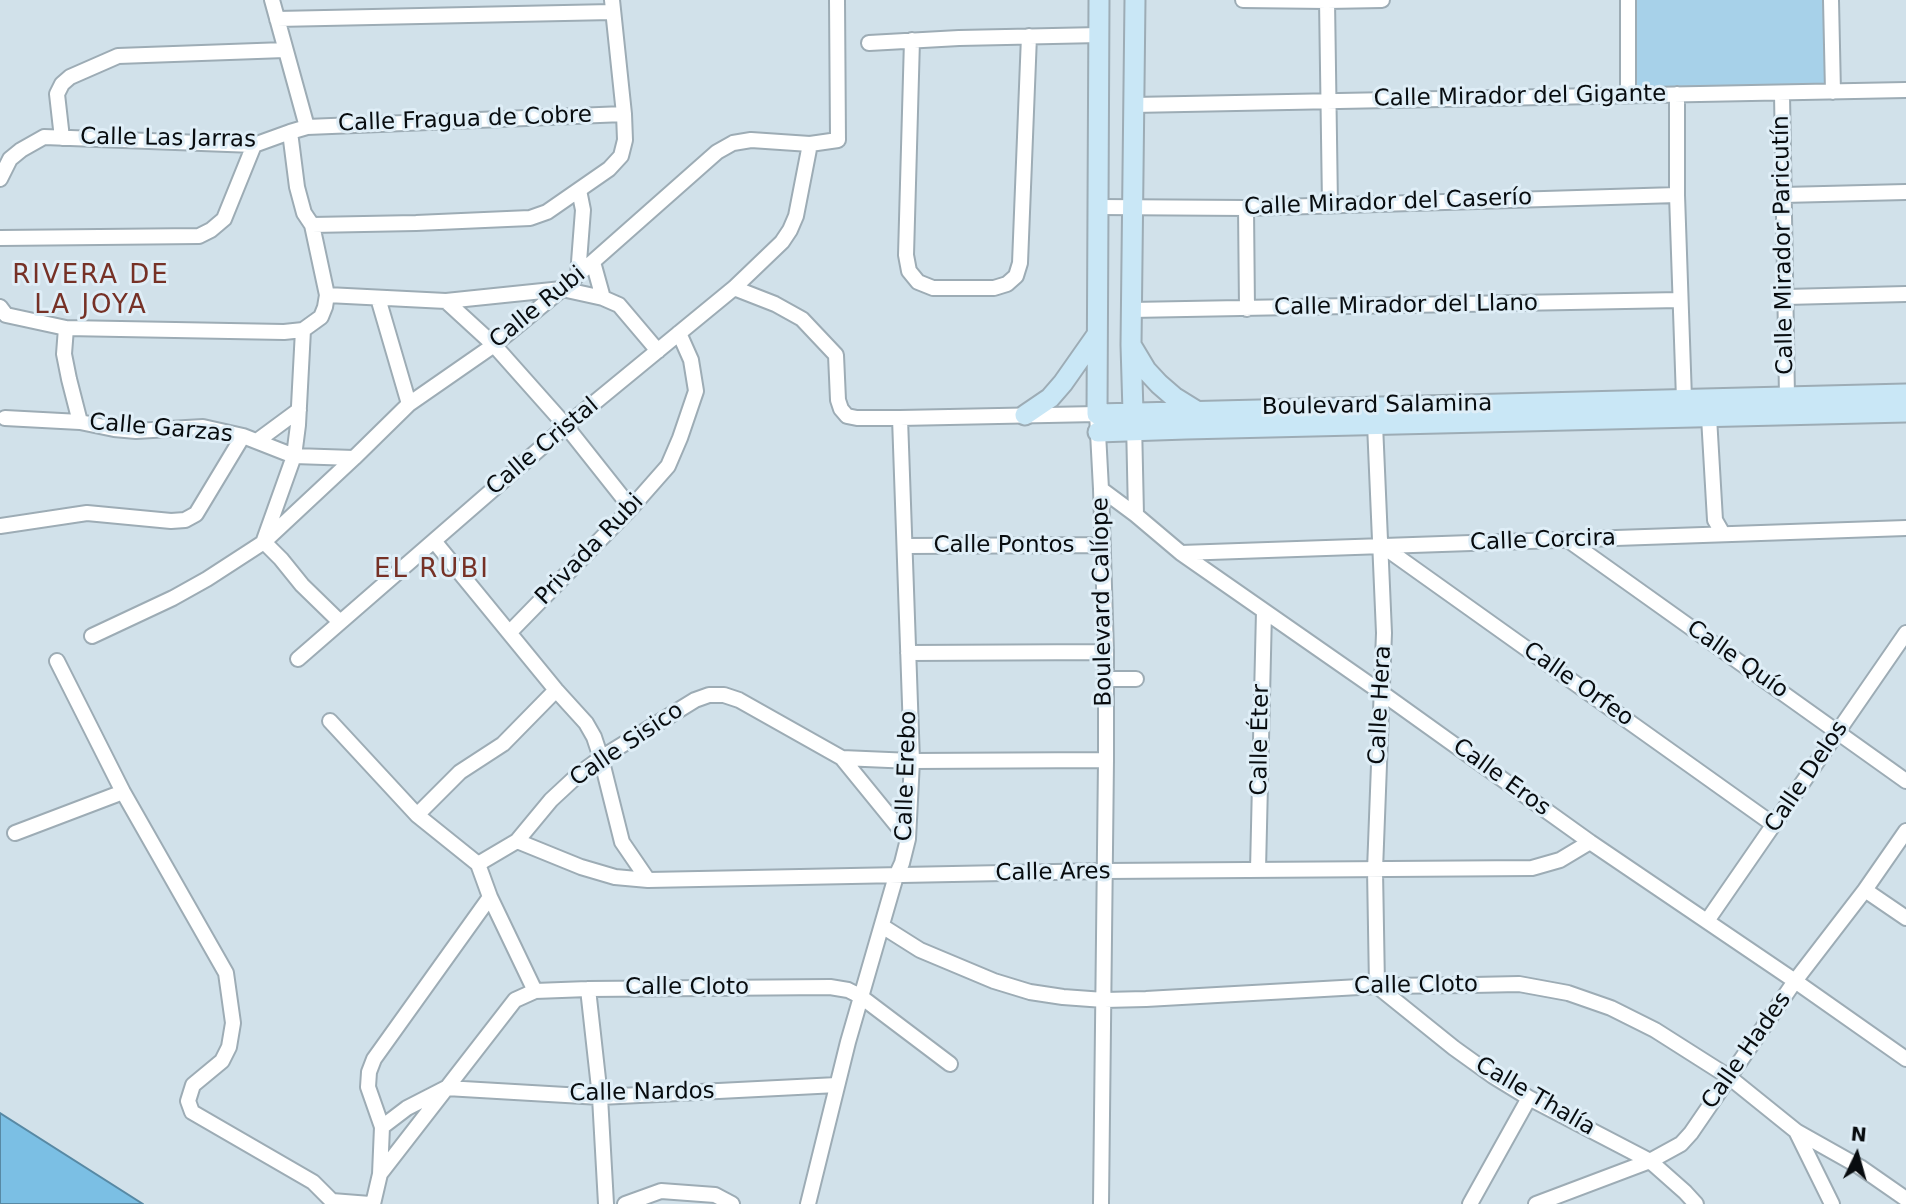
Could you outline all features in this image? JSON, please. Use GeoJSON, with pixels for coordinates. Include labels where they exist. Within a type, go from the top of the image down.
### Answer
{"type":"FeatureCollection","features":[{"type":"Feature","properties":{"kind":"street"},"geometry":{"type":"LineString","coordinates":[[272,0],[307,127]]}},
{"type":"Feature","properties":{"kind":"street","name":"Calle Rubi"},"geometry":{"type":"LineString","coordinates":[[92,636],[173,598],[264,542],[409,404],[494,345],[562,289],[717,152],[733,143],[751,139],[810,144],[838,140],[837,0]]}},
{"type":"Feature","properties":{"kind":"street","name":"Boulevard Calíope"},"geometry":{"type":"LineString","coordinates":[[1099,0],[1096,335],[1106,652],[1101,1204]]}},
{"type":"Feature","properties":{"kind":"street"},"geometry":{"type":"LineString","coordinates":[[1135,0],[1131,345],[1136,515]]}},
{"type":"Feature","properties":{"kind":"street"},"geometry":{"type":"LineString","coordinates":[[1243,0],[1382,0]]}},
{"type":"Feature","properties":{"kind":"street"},"geometry":{"type":"LineString","coordinates":[[1628,0],[1628,95]]}},
{"type":"Feature","properties":{"kind":"street"},"geometry":{"type":"LineString","coordinates":[[1831,0],[1833,92]]}},
{"type":"Feature","properties":{"kind":"street"},"geometry":{"type":"LineString","coordinates":[[1327,1],[1329,205]]}},
{"type":"Feature","properties":{"kind":"street"},"geometry":{"type":"LineString","coordinates":[[277,19],[612,6],[625,140],[621,156],[609,169],[547,212],[530,218],[312,225]]}},
{"type":"Feature","properties":{"kind":"street"},"geometry":{"type":"LineString","coordinates":[[869,43],[1100,35]]}},
{"type":"Feature","properties":{"kind":"street"},"geometry":{"type":"LineString","coordinates":[[912,40],[906,255],[909,271],[918,282],[933,288],[994,288],[1007,284],[1016,276],[1020,263],[1028,36]]}},
{"type":"Feature","properties":{"kind":"street"},"geometry":{"type":"LineString","coordinates":[[62,138],[57,94],[62,84],[70,77],[118,55],[285,50]]}},
{"type":"Feature","properties":{"kind":"street","name":"Calle Mirador del Gigante"},"geometry":{"type":"LineString","coordinates":[[1133,105],[1906,90]]}},
{"type":"Feature","properties":{"kind":"street"},"geometry":{"type":"LineString","coordinates":[[1677,94],[1677,195],[1684,399]]}},
{"type":"Feature","properties":{"kind":"street","name":"Calle Mirador Paricutín"},"geometry":{"type":"LineString","coordinates":[[1782,94],[1787,397]]}},
{"type":"Feature","properties":{"kind":"street","name":"Calle Fragua de Cobre"},"geometry":{"type":"LineString","coordinates":[[290,132],[307,127],[624,114]]}},
{"type":"Feature","properties":{"kind":"street"},"geometry":{"type":"LineString","coordinates":[[0,307],[6,315],[66,328],[284,332],[303,330],[321,317],[327,295],[312,225],[304,213],[298,187],[290,132]]}},
{"type":"Feature","properties":{"kind":"street","name":"Calle Las Jarras"},"geometry":{"type":"LineString","coordinates":[[0,179],[10,159],[44,137],[254,145],[290,132]]}},
{"type":"Feature","properties":{"kind":"street","name":"Calle Cristal"},"geometry":{"type":"LineString","coordinates":[[298,659],[566,426],[734,288],[782,242],[796,216],[810,144]]}},
{"type":"Feature","properties":{"kind":"street"},"geometry":{"type":"LineString","coordinates":[[0,238],[199,236],[224,219],[254,145]]}},
{"type":"Feature","properties":{"kind":"street"},"geometry":{"type":"LineString","coordinates":[[578,275],[583,210],[579,190]]}},
{"type":"Feature","properties":{"kind":"street"},"geometry":{"type":"LineString","coordinates":[[1783,195],[1906,192]]}},
{"type":"Feature","properties":{"kind":"street","name":"Calle Mirador del Caserío"},"geometry":{"type":"LineString","coordinates":[[1098,207],[1246,208],[1677,195]]}},
{"type":"Feature","properties":{"kind":"street"},"geometry":{"type":"LineString","coordinates":[[1246,208],[1247,309]]}},
{"type":"Feature","properties":{"kind":"street"},"geometry":{"type":"LineString","coordinates":[[593,262],[603,298]]}},
{"type":"Feature","properties":{"kind":"street","name":"Boulevard Salamina"},"geometry":{"type":"LineString","coordinates":[[734,288],[775,304],[802,319],[836,355],[841,410],[847,416],[857,418],[1025,415],[1097,423],[1134,421],[1375,424],[1906,412]]}},
{"type":"Feature","properties":{"kind":"street"},"geometry":{"type":"LineString","coordinates":[[327,295],[446,301],[562,289],[603,298],[618,305],[658,351]]}},
{"type":"Feature","properties":{"kind":"street"},"geometry":{"type":"LineString","coordinates":[[1786,297],[1906,294]]}},
{"type":"Feature","properties":{"kind":"street"},"geometry":{"type":"LineString","coordinates":[[378,298],[409,404]]}},
{"type":"Feature","properties":{"kind":"street","name":"Calle Mirador del Llano"},"geometry":{"type":"LineString","coordinates":[[1131,310],[1680,300]]}},
{"type":"Feature","properties":{"kind":"street"},"geometry":{"type":"LineString","coordinates":[[446,301],[494,345],[566,426],[631,508]]}},
{"type":"Feature","properties":{"kind":"street"},"geometry":{"type":"LineString","coordinates":[[66,328],[64,354],[80,422]]}},
{"type":"Feature","properties":{"kind":"street"},"geometry":{"type":"LineString","coordinates":[[303,330],[294,457],[264,542],[340,622]]}},
{"type":"Feature","properties":{"kind":"street","name":"Privada Rubi"},"geometry":{"type":"LineString","coordinates":[[510,632],[631,508],[668,466],[696,391],[691,360],[679,333]]}},
{"type":"Feature","properties":{"kind":"street"},"geometry":{"type":"LineString","coordinates":[[1025,415],[1057,391],[1096,335]]}},
{"type":"Feature","properties":{"kind":"street"},"geometry":{"type":"LineString","coordinates":[[1131,345],[1146,370],[1159,384],[1196,410]]}},
{"type":"Feature","properties":{"kind":"street","name":"Boulevard Salamina"},"geometry":{"type":"LineString","coordinates":[[1134,421],[1196,410],[1906,394]]}},
{"type":"Feature","properties":{"kind":"street"},"geometry":{"type":"LineString","coordinates":[[0,526],[87,513],[171,522],[185,520],[196,514],[250,438],[299,410]]}},
{"type":"Feature","properties":{"kind":"street"},"geometry":{"type":"LineString","coordinates":[[1709,417],[1715,520],[1723,534]]}},
{"type":"Feature","properties":{"kind":"street","name":"Calle Garzas"},"geometry":{"type":"LineString","coordinates":[[5,418],[80,422],[136,431],[203,427],[250,438],[294,457],[354,458]]}},
{"type":"Feature","properties":{"kind":"street","name":"Calle Erebo"},"geometry":{"type":"LineString","coordinates":[[808,1204],[860,996],[908,839],[912,761],[900,418]]}},
{"type":"Feature","properties":{"kind":"street","name":"Calle Hera"},"geometry":{"type":"LineString","coordinates":[[1375,424],[1384,633],[1375,870],[1377,986]]}},
{"type":"Feature","properties":{"kind":"street","name":"Calle Eros"},"geometry":{"type":"LineString","coordinates":[[1101,489],[1181,553],[1590,842],[1906,1059]]}},
{"type":"Feature","properties":{"kind":"street","name":"Calle Corcira"},"geometry":{"type":"LineString","coordinates":[[1181,553],[1906,528]]}},
{"type":"Feature","properties":{"kind":"street","name":"Calle Quío"},"geometry":{"type":"LineString","coordinates":[[1568,540],[1906,781]]}},
{"type":"Feature","properties":{"kind":"street"},"geometry":{"type":"LineString","coordinates":[[434,541],[586,723],[601,758],[622,842],[648,880]]}},
{"type":"Feature","properties":{"kind":"street","name":"Calle Pontos"},"geometry":{"type":"LineString","coordinates":[[906,546],[1103,545]]}},
{"type":"Feature","properties":{"kind":"street","name":"Calle Orfeo"},"geometry":{"type":"LineString","coordinates":[[1381,545],[1774,825]]}},
{"type":"Feature","properties":{"kind":"street","name":"Calle Éter"},"geometry":{"type":"LineString","coordinates":[[1258,870],[1264,611]]}},
{"type":"Feature","properties":{"kind":"street","name":"Calle Delos"},"geometry":{"type":"LineString","coordinates":[[1707,921],[1906,633]]}},
{"type":"Feature","properties":{"kind":"street"},"geometry":{"type":"LineString","coordinates":[[908,653],[1106,652]]}},
{"type":"Feature","properties":{"kind":"street"},"geometry":{"type":"LineString","coordinates":[[57,661],[123,792],[226,973],[233,1023],[229,1047],[222,1061],[193,1085],[188,1101],[192,1112],[313,1182],[332,1203],[371,1204],[380,1174],[382,1127],[368,1087],[369,1072],[374,1059],[490,897]]}},
{"type":"Feature","properties":{"kind":"street"},"geometry":{"type":"LineString","coordinates":[[1105,679],[1136,678]]}},
{"type":"Feature","properties":{"kind":"street"},"geometry":{"type":"LineString","coordinates":[[417,815],[460,772],[503,744],[556,690]]}},
{"type":"Feature","properties":{"kind":"street","name":"Calle Sisico"},"geometry":{"type":"LineString","coordinates":[[478,864],[517,841],[551,800],[579,774],[695,700],[709,695],[724,695],[739,701],[842,758]]}},
{"type":"Feature","properties":{"kind":"street"},"geometry":{"type":"LineString","coordinates":[[330,720],[417,815],[478,864],[490,897],[535,991]]}},
{"type":"Feature","properties":{"kind":"street"},"geometry":{"type":"LineString","coordinates":[[842,758],[912,761],[1106,760]]}},
{"type":"Feature","properties":{"kind":"street"},"geometry":{"type":"LineString","coordinates":[[842,758],[908,839]]}},
{"type":"Feature","properties":{"kind":"street"},"geometry":{"type":"LineString","coordinates":[[15,832],[123,792]]}},
{"type":"Feature","properties":{"kind":"street","name":"Calle Hades"},"geometry":{"type":"LineString","coordinates":[[1536,1204],[1650,1161],[1681,1144],[1795,981],[1865,890],[1906,831]]}},
{"type":"Feature","properties":{"kind":"street","name":"Calle Ares"},"geometry":{"type":"LineString","coordinates":[[517,841],[581,867],[615,877],[648,880],[1105,871],[1532,868],[1560,860],[1590,842]]}},
{"type":"Feature","properties":{"kind":"street"},"geometry":{"type":"LineString","coordinates":[[1865,890],[1906,918]]}},
{"type":"Feature","properties":{"kind":"street","name":"Calle Cloto"},"geometry":{"type":"LineString","coordinates":[[881,926],[920,950],[994,981],[1030,992],[1063,997],[1146,999],[1377,986],[1519,985],[1568,993],[1611,1008],[1644,1024],[1729,1077],[1796,1130],[1860,1167],[1906,1199]]}},
{"type":"Feature","properties":{"kind":"street","name":"Calle Thalía"},"geometry":{"type":"LineString","coordinates":[[1377,986],[1454,1048],[1529,1098],[1650,1161],[1696,1204]]}},
{"type":"Feature","properties":{"kind":"street","name":"Calle Cloto"},"geometry":{"type":"LineString","coordinates":[[446,1088],[515,1000],[535,991],[830,987],[848,990],[860,996]]}},
{"type":"Feature","properties":{"kind":"street"},"geometry":{"type":"LineString","coordinates":[[588,989],[600,1097],[606,1204]]}},
{"type":"Feature","properties":{"kind":"street"},"geometry":{"type":"LineString","coordinates":[[860,996],[950,1064]]}},
{"type":"Feature","properties":{"kind":"street","name":"Calle Nardos"},"geometry":{"type":"LineString","coordinates":[[446,1088],[600,1097],[837,1085]]}},
{"type":"Feature","properties":{"kind":"street"},"geometry":{"type":"LineString","coordinates":[[382,1127],[407,1108],[446,1088]]}},
{"type":"Feature","properties":{"kind":"street"},"geometry":{"type":"LineString","coordinates":[[380,1174],[446,1088]]}},
{"type":"Feature","properties":{"kind":"street"},"geometry":{"type":"LineString","coordinates":[[1471,1204],[1529,1098]]}},
{"type":"Feature","properties":{"kind":"street"},"geometry":{"type":"LineString","coordinates":[[1796,1130],[1832,1204]]}},
{"type":"Feature","properties":{"kind":"street"},"geometry":{"type":"LineString","coordinates":[[625,1204],[661,1192],[715,1195],[732,1204]]}},
{"type":"Feature","properties":{"kind":"shaded area"},"geometry":{"type":"Polygon","coordinates":[[[1631,0],[1833,0],[1836,93],[1633,98],[1631,0]]]}},
{"type":"Feature","properties":{"kind":"shaded area"},"geometry":{"type":"Polygon","coordinates":[[[0,1113],[143,1204],[0,1204],[0,1113]]]}},
{"type":"Feature","properties":{"kind":"district","name":"RIVERA DE LA JOYA"},"geometry":{"type":"Point","coordinates":[91,291]}},
{"type":"Feature","properties":{"kind":"district","name":"EL RUBI"},"geometry":{"type":"Point","coordinates":[432,570]}}]}
